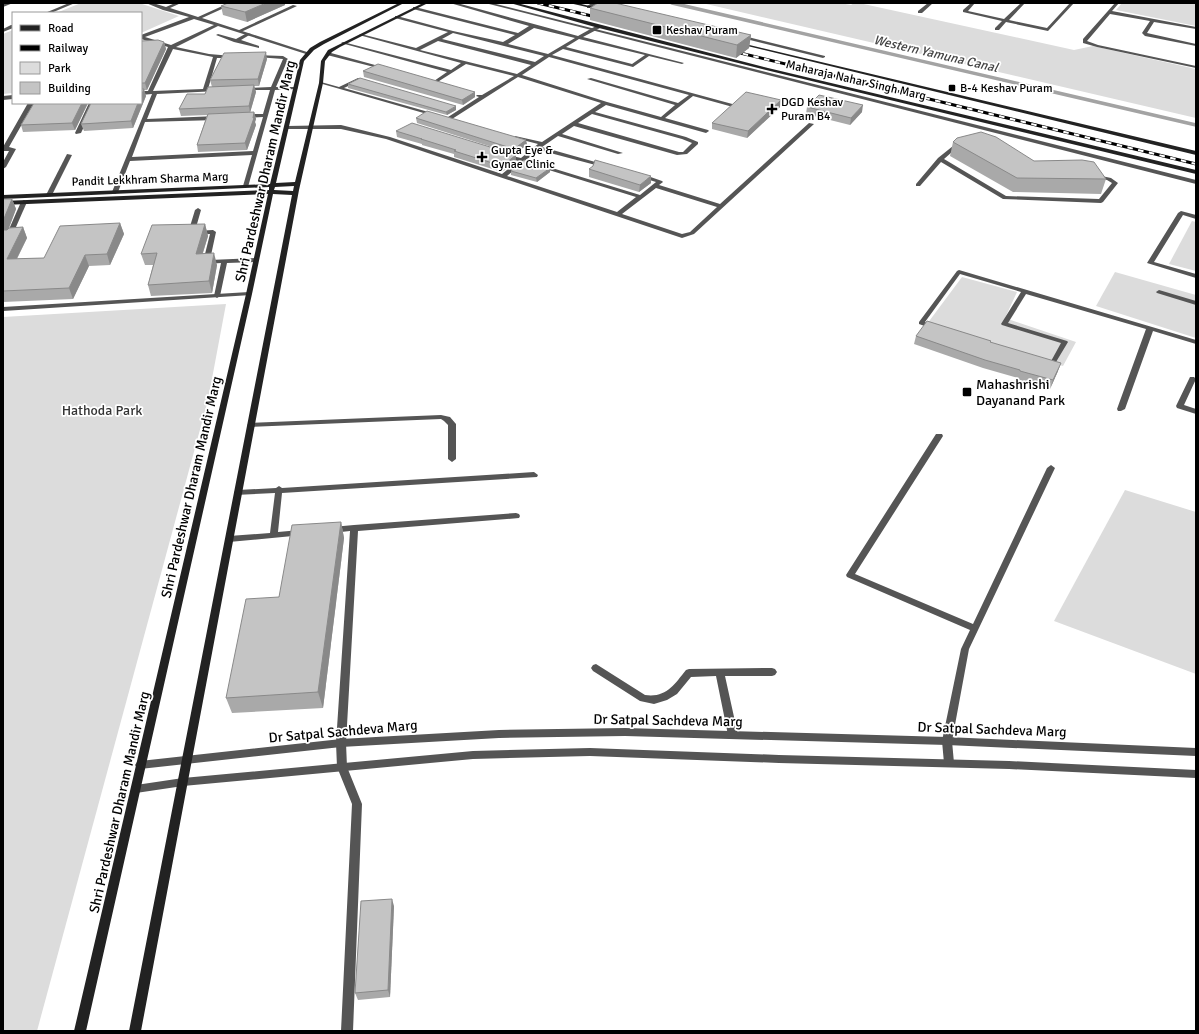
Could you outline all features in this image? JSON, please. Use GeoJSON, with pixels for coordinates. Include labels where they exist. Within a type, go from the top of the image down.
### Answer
{"type":"FeatureCollection","features":[{"type":"Feature","properties":{"kind":"main road","name":"Shri Pardeshwar Dharam Mandir Marg"},"geometry":{"type":"LineString","coordinates":[[80,1031],[302,61],[308,53],[322,43],[402,3]]}},
{"type":"Feature","properties":{"kind":"main road"},"geometry":{"type":"LineString","coordinates":[[134,1031],[297,189],[310,126],[321,83],[323,61],[330,51],[343,43],[426,3]]}},
{"type":"Feature","properties":{"kind":"main road","name":"Maharaja Nahar Singh Marg"},"geometry":{"type":"LineString","coordinates":[[512,3],[768,72],[1008,126],[1196,172]]}},
{"type":"Feature","properties":{"kind":"main road"},"geometry":{"type":"LineString","coordinates":[[571,3],[606,10]]}},
{"type":"Feature","properties":{"kind":"main road","name":"Maharaja Nahar Singh Marg"},"geometry":{"type":"LineString","coordinates":[[733,42],[1196,153]]}},
{"type":"Feature","properties":{"kind":"main road","name":"Pandit Lekkhram Sharma Marg"},"geometry":{"type":"LineString","coordinates":[[3,197],[246,186],[272,189]]}},
{"type":"Feature","properties":{"kind":"main road","name":"Pandit Lekkhram Sharma Marg"},"geometry":{"type":"LineString","coordinates":[[3,203],[297,189]]}},
{"type":"Feature","properties":{"kind":"street"},"geometry":{"type":"LineString","coordinates":[[3,6],[11,3]]}},
{"type":"Feature","properties":{"kind":"street"},"geometry":{"type":"LineString","coordinates":[[62,3],[71,4]]}},
{"type":"Feature","properties":{"kind":"street"},"geometry":{"type":"LineString","coordinates":[[148,3],[308,53]]}},
{"type":"Feature","properties":{"kind":"street"},"geometry":{"type":"LineString","coordinates":[[165,8],[179,3]]}},
{"type":"Feature","properties":{"kind":"street"},"geometry":{"type":"LineString","coordinates":[[142,37],[233,3]]}},
{"type":"Feature","properties":{"kind":"street"},"geometry":{"type":"LineString","coordinates":[[452,3],[532,26],[682,63]]}},
{"type":"Feature","properties":{"kind":"street"},"geometry":{"type":"LineString","coordinates":[[487,3],[768,72],[1000,135],[1196,182]]}},
{"type":"Feature","properties":{"kind":"street"},"geometry":{"type":"LineString","coordinates":[[589,7],[596,3]]}},
{"type":"Feature","properties":{"kind":"street"},"geometry":{"type":"LineString","coordinates":[[920,12],[932,3]]}},
{"type":"Feature","properties":{"kind":"street"},"geometry":{"type":"LineString","coordinates":[[973,3],[965,11],[1048,30],[1072,3]]}},
{"type":"Feature","properties":{"kind":"street"},"geometry":{"type":"LineString","coordinates":[[997,29],[1023,3]]}},
{"type":"Feature","properties":{"kind":"street"},"geometry":{"type":"LineString","coordinates":[[1117,3],[1085,40],[1085,42],[1097,46],[1196,67]]}},
{"type":"Feature","properties":{"kind":"street"},"geometry":{"type":"LineString","coordinates":[[51,12],[71,4]]}},
{"type":"Feature","properties":{"kind":"street"},"geometry":{"type":"LineString","coordinates":[[239,31],[295,6]]}},
{"type":"Feature","properties":{"kind":"street"},"geometry":{"type":"LineString","coordinates":[[415,8],[519,35]]}},
{"type":"Feature","properties":{"kind":"street"},"geometry":{"type":"LineString","coordinates":[[1109,12],[1196,28]]}},
{"type":"Feature","properties":{"kind":"street"},"geometry":{"type":"LineString","coordinates":[[544,17],[550,14]]}},
{"type":"Feature","properties":{"kind":"street"},"geometry":{"type":"LineString","coordinates":[[397,17],[733,105]]}},
{"type":"Feature","properties":{"kind":"street"},"geometry":{"type":"LineString","coordinates":[[1153,20],[1144,33],[1147,35],[1196,45]]}},
{"type":"Feature","properties":{"kind":"street"},"geometry":{"type":"LineString","coordinates":[[574,25],[580,22]]}},
{"type":"Feature","properties":{"kind":"street"},"geometry":{"type":"LineString","coordinates":[[115,192],[143,121],[152,92],[171,47],[217,25]]}},
{"type":"Feature","properties":{"kind":"street"},"geometry":{"type":"LineString","coordinates":[[504,44],[532,26]]}},
{"type":"Feature","properties":{"kind":"street"},"geometry":{"type":"LineString","coordinates":[[3,27],[11,27]]}},
{"type":"Feature","properties":{"kind":"street"},"geometry":{"type":"LineString","coordinates":[[3,31],[11,27]]}},
{"type":"Feature","properties":{"kind":"street"},"geometry":{"type":"LineString","coordinates":[[448,119],[519,76],[562,46],[598,27]]}},
{"type":"Feature","properties":{"kind":"street"},"geometry":{"type":"LineString","coordinates":[[416,50],[452,32]]}},
{"type":"Feature","properties":{"kind":"street"},"geometry":{"type":"LineString","coordinates":[[236,41],[249,34]]}},
{"type":"Feature","properties":{"kind":"street"},"geometry":{"type":"LineString","coordinates":[[732,34],[823,57]]}},
{"type":"Feature","properties":{"kind":"street"},"geometry":{"type":"LineString","coordinates":[[218,35],[257,47]]}},
{"type":"Feature","properties":{"kind":"street"},"geometry":{"type":"LineString","coordinates":[[361,35],[519,76],[605,103],[706,131]]}},
{"type":"Feature","properties":{"kind":"street"},"geometry":{"type":"LineString","coordinates":[[142,37],[171,47],[215,57],[236,57]]}},
{"type":"Feature","properties":{"kind":"street"},"geometry":{"type":"LineString","coordinates":[[437,39],[535,64]]}},
{"type":"Feature","properties":{"kind":"street"},"geometry":{"type":"LineString","coordinates":[[343,43],[452,72]]}},
{"type":"Feature","properties":{"kind":"street"},"geometry":{"type":"LineString","coordinates":[[562,46],[633,66],[648,55]]}},
{"type":"Feature","properties":{"kind":"street"},"geometry":{"type":"LineString","coordinates":[[329,54],[390,70]]}},
{"type":"Feature","properties":{"kind":"street"},"geometry":{"type":"LineString","coordinates":[[246,186],[273,88],[286,59],[283,56],[251,56]]}},
{"type":"Feature","properties":{"kind":"street"},"geometry":{"type":"LineString","coordinates":[[205,91],[215,57]]}},
{"type":"Feature","properties":{"kind":"street"},"geometry":{"type":"LineString","coordinates":[[436,82],[466,62]]}},
{"type":"Feature","properties":{"kind":"street"},"geometry":{"type":"LineString","coordinates":[[340,88],[358,79],[375,83]]}},
{"type":"Feature","properties":{"kind":"street"},"geometry":{"type":"LineString","coordinates":[[589,79],[680,105]]}},
{"type":"Feature","properties":{"kind":"street"},"geometry":{"type":"LineString","coordinates":[[428,80],[443,84]]}},
{"type":"Feature","properties":{"kind":"street"},"geometry":{"type":"LineString","coordinates":[[321,83],[462,123]]}},
{"type":"Feature","properties":{"kind":"street"},"geometry":{"type":"LineString","coordinates":[[235,90],[296,88]]}},
{"type":"Feature","properties":{"kind":"street"},"geometry":{"type":"LineString","coordinates":[[142,93],[220,90]]}},
{"type":"Feature","properties":{"kind":"street"},"geometry":{"type":"LineString","coordinates":[[470,93],[483,98]]}},
{"type":"Feature","properties":{"kind":"street"},"geometry":{"type":"LineString","coordinates":[[661,119],[693,95]]}},
{"type":"Feature","properties":{"kind":"street"},"geometry":{"type":"LineString","coordinates":[[504,176],[557,134],[605,103]]}},
{"type":"Feature","properties":{"kind":"street"},"geometry":{"type":"LineString","coordinates":[[4,149],[30,104]]}},
{"type":"Feature","properties":{"kind":"street"},"geometry":{"type":"LineString","coordinates":[[78,133],[92,104]]}},
{"type":"Feature","properties":{"kind":"street"},"geometry":{"type":"LineString","coordinates":[[457,107],[464,109]]}},
{"type":"Feature","properties":{"kind":"street"},"geometry":{"type":"LineString","coordinates":[[574,124],[680,154],[685,153],[696,143],[684,138],[591,112]]}},
{"type":"Feature","properties":{"kind":"street"},"geometry":{"type":"LineString","coordinates":[[235,117],[266,116]]}},
{"type":"Feature","properties":{"kind":"street"},"geometry":{"type":"LineString","coordinates":[[143,121],[220,118]]}},
{"type":"Feature","properties":{"kind":"street"},"geometry":{"type":"LineString","coordinates":[[287,128],[310,126],[341,127],[391,136],[682,236],[692,233],[811,124]]}},
{"type":"Feature","properties":{"kind":"street"},"geometry":{"type":"LineString","coordinates":[[1000,135],[1008,126]]}},
{"type":"Feature","properties":{"kind":"street"},"geometry":{"type":"LineString","coordinates":[[557,134],[620,153]]}},
{"type":"Feature","properties":{"kind":"street"},"geometry":{"type":"LineString","coordinates":[[514,136],[612,168]]}},
{"type":"Feature","properties":{"kind":"street"},"geometry":{"type":"LineString","coordinates":[[918,185],[940,159],[960,142],[964,142]]}},
{"type":"Feature","properties":{"kind":"street"},"geometry":{"type":"LineString","coordinates":[[3,166],[13,149],[4,149]]}},
{"type":"Feature","properties":{"kind":"street"},"geometry":{"type":"LineString","coordinates":[[128,159],[255,153]]}},
{"type":"Feature","properties":{"kind":"street"},"geometry":{"type":"LineString","coordinates":[[501,153],[641,197]]}},
{"type":"Feature","properties":{"kind":"street"},"geometry":{"type":"LineString","coordinates":[[49,195],[69,155]]}},
{"type":"Feature","properties":{"kind":"street"},"geometry":{"type":"LineString","coordinates":[[940,159],[1005,198],[1101,201],[1115,183],[1109,179],[1087,173]]}},
{"type":"Feature","properties":{"kind":"street"},"geometry":{"type":"LineString","coordinates":[[618,214],[660,182],[634,174]]}},
{"type":"Feature","properties":{"kind":"street"},"geometry":{"type":"LineString","coordinates":[[655,186],[721,206]]}},
{"type":"Feature","properties":{"kind":"street"},"geometry":{"type":"LineString","coordinates":[[9,238],[24,202]]}},
{"type":"Feature","properties":{"kind":"street"},"geometry":{"type":"LineString","coordinates":[[198,210],[191,232],[213,232],[206,262],[256,260]]}},
{"type":"Feature","properties":{"kind":"street"},"geometry":{"type":"LineString","coordinates":[[1196,217],[1181,213],[1150,263],[1196,276]]}},
{"type":"Feature","properties":{"kind":"street"},"geometry":{"type":"LineString","coordinates":[[217,296],[224,262]]}},
{"type":"Feature","properties":{"kind":"street"},"geometry":{"type":"LineString","coordinates":[[943,330],[921,323],[959,272],[1196,342]]}},
{"type":"Feature","properties":{"kind":"street"},"geometry":{"type":"LineString","coordinates":[[1025,292],[1004,324],[1065,342],[1051,366],[1037,361]]}},
{"type":"Feature","properties":{"kind":"street"},"geometry":{"type":"LineString","coordinates":[[1159,292],[1196,303]]}},
{"type":"Feature","properties":{"kind":"street"},"geometry":{"type":"LineString","coordinates":[[3,309],[249,294]]}},
{"type":"Feature","properties":{"kind":"street"},"geometry":{"type":"LineString","coordinates":[[1121,408],[1150,329]]}},
{"type":"Feature","properties":{"kind":"street"},"geometry":{"type":"LineString","coordinates":[[1192,379],[1180,406],[1196,412]]}},
{"type":"Feature","properties":{"kind":"street"},"geometry":{"type":"LineString","coordinates":[[251,425],[441,417],[447,418],[452,424],[452,459]]}},
{"type":"Feature","properties":{"kind":"street"},"geometry":{"type":"LineString","coordinates":[[939,436],[850,575],[974,628]]}},
{"type":"Feature","properties":{"kind":"street"},"geometry":{"type":"LineString","coordinates":[[949,763],[946,741],[964,649],[1051,468]]}},
{"type":"Feature","properties":{"kind":"street"},"geometry":{"type":"LineString","coordinates":[[238,492],[534,475]]}},
{"type":"Feature","properties":{"kind":"street"},"geometry":{"type":"LineString","coordinates":[[274,535],[279,490]]}},
{"type":"Feature","properties":{"kind":"street"},"geometry":{"type":"LineString","coordinates":[[325,531],[516,516]]}},
{"type":"Feature","properties":{"kind":"street"},"geometry":{"type":"LineString","coordinates":[[347,1031],[357,804],[342,767],[341,743],[354,528]]}},
{"type":"Feature","properties":{"kind":"street"},"geometry":{"type":"LineString","coordinates":[[229,539],[310,532]]}},
{"type":"Feature","properties":{"kind":"street"},"geometry":{"type":"LineString","coordinates":[[596,668],[642,698],[654,700],[664,697],[674,691],[689,673],[772,672]]}},
{"type":"Feature","properties":{"kind":"street"},"geometry":{"type":"LineString","coordinates":[[720,673],[733,735]]}},
{"type":"Feature","properties":{"kind":"street","name":"Dr Satpal Sachdeva Marg"},"geometry":{"type":"LineString","coordinates":[[140,765],[341,743],[499,734],[625,732],[946,741],[1196,752]]}},
{"type":"Feature","properties":{"kind":"street"},"geometry":{"type":"LineString","coordinates":[[136,789],[183,782],[473,755],[590,752],[771,759],[949,763],[1196,774]]}},
{"type":"Feature","properties":{"kind":"green space"},"geometry":{"type":"Polygon","coordinates":[[[81,3],[139,3],[179,16],[142,33],[142,12],[58,12],[81,3]]]}},
{"type":"Feature","properties":{"kind":"green space"},"geometry":{"type":"Polygon","coordinates":[[[702,3],[840,3],[851,5],[854,3],[859,3],[1074,50],[1093,46],[1196,69],[1196,118],[702,3]]]}},
{"type":"Feature","properties":{"kind":"green space"},"geometry":{"type":"Polygon","coordinates":[[[1122,3],[1196,3],[1196,26],[1116,10],[1122,3]]]}},
{"type":"Feature","properties":{"kind":"green space"},"geometry":{"type":"Polygon","coordinates":[[[12,30],[12,93],[3,94],[3,34],[12,30]]]}},
{"type":"Feature","properties":{"kind":"green space"},"geometry":{"type":"Polygon","coordinates":[[[1192,221],[1196,222],[1196,271],[1169,264],[1192,221]]]}},
{"type":"Feature","properties":{"kind":"green space"},"geometry":{"type":"Polygon","coordinates":[[[1115,272],[1196,295],[1196,338],[1096,306],[1115,272]]]}},
{"type":"Feature","properties":{"kind":"green space"},"geometry":{"type":"Polygon","coordinates":[[[962,277],[1017,292],[1005,318],[1076,342],[1063,366],[927,324],[962,277]]]}},
{"type":"Feature","properties":{"kind":"green space","name":"Hathoda Park"},"geometry":{"type":"Polygon","coordinates":[[[226,304],[208,400],[37,1031],[3,1031],[3,317],[226,304]]]}},
{"type":"Feature","properties":{"kind":"green space"},"geometry":{"type":"Polygon","coordinates":[[[1125,490],[1196,512],[1196,674],[1054,621],[1125,490]]]}},
{"type":"Feature","properties":{"kind":"building"},"geometry":{"type":"Polygon","coordinates":[[[228,3],[266,3],[245,12],[221,6],[228,3]]]}},
{"type":"Feature","properties":{"kind":"building"},"geometry":{"type":"Polygon","coordinates":[[[598,3],[615,3],[751,35],[737,45],[590,8],[598,3]]]}},
{"type":"Feature","properties":{"kind":"building"},"geometry":{"type":"Polygon","coordinates":[[[158,40],[164,42],[145,83],[142,83],[142,41],[158,40]]]}},
{"type":"Feature","properties":{"kind":"building"},"geometry":{"type":"Polygon","coordinates":[[[266,52],[258,79],[210,80],[224,53],[266,52]]]}},
{"type":"Feature","properties":{"kind":"building"},"geometry":{"type":"Polygon","coordinates":[[[378,64],[475,92],[462,100],[363,71],[378,64]]]}},
{"type":"Feature","properties":{"kind":"building"},"geometry":{"type":"Polygon","coordinates":[[[360,78],[456,106],[446,112],[348,84],[360,78]]]}},
{"type":"Feature","properties":{"kind":"building"},"geometry":{"type":"Polygon","coordinates":[[[254,85],[249,106],[179,109],[187,94],[205,94],[208,87],[254,85]]]}},
{"type":"Feature","properties":{"kind":"building"},"geometry":{"type":"Polygon","coordinates":[[[746,92],[781,100],[748,131],[712,123],[746,92]]]}},
{"type":"Feature","properties":{"kind":"building"},"geometry":{"type":"Polygon","coordinates":[[[819,95],[863,105],[851,118],[807,107],[819,95]]]}},
{"type":"Feature","properties":{"kind":"building"},"geometry":{"type":"Polygon","coordinates":[[[33,104],[82,104],[72,123],[21,125],[33,104]]]}},
{"type":"Feature","properties":{"kind":"building"},"geometry":{"type":"Polygon","coordinates":[[[91,104],[138,104],[131,121],[81,124],[91,104]]]}},
{"type":"Feature","properties":{"kind":"building"},"geometry":{"type":"Polygon","coordinates":[[[427,111],[526,140],[514,149],[416,118],[427,111]]]}},
{"type":"Feature","properties":{"kind":"building"},"geometry":{"type":"Polygon","coordinates":[[[254,112],[254,118],[245,143],[197,145],[208,114],[254,112]]]}},
{"type":"Feature","properties":{"kind":"building"},"geometry":{"type":"Polygon","coordinates":[[[412,123],[516,155],[502,166],[396,131],[412,123]]]}},
{"type":"Feature","properties":{"kind":"building"},"geometry":{"type":"Polygon","coordinates":[[[981,132],[996,137],[1034,161],[1082,160],[1094,162],[1106,179],[1017,178],[953,142],[957,138],[981,132]]]}},
{"type":"Feature","properties":{"kind":"building"},"geometry":{"type":"Polygon","coordinates":[[[524,160],[550,168],[536,178],[511,171],[524,160]]]}},
{"type":"Feature","properties":{"kind":"building"},"geometry":{"type":"Polygon","coordinates":[[[595,160],[651,176],[640,185],[589,169],[593,166],[595,160]]]}},
{"type":"Feature","properties":{"kind":"building"},"geometry":{"type":"Polygon","coordinates":[[[3,199],[12,199],[3,221],[3,199]]]}},
{"type":"Feature","properties":{"kind":"building"},"geometry":{"type":"Polygon","coordinates":[[[120,223],[107,254],[85,255],[69,288],[3,291],[3,230],[23,227],[7,259],[44,258],[60,226],[120,223]]]}},
{"type":"Feature","properties":{"kind":"building"},"geometry":{"type":"Polygon","coordinates":[[[205,224],[196,254],[214,253],[209,281],[148,285],[157,253],[141,254],[152,225],[205,224]]]}},
{"type":"Feature","properties":{"kind":"building"},"geometry":{"type":"Polygon","coordinates":[[[927,321],[1061,363],[1053,380],[1020,371],[916,336],[927,321]]]}},
{"type":"Feature","properties":{"kind":"building"},"geometry":{"type":"Polygon","coordinates":[[[341,522],[318,692],[226,698],[246,599],[279,597],[292,525],[341,522]]]}},
{"type":"Feature","properties":{"kind":"building"},"geometry":{"type":"Polygon","coordinates":[[[392,899],[388,990],[355,993],[361,901],[392,899]]]}},
{"type":"Feature","properties":{"kind":"waterway","name":"Western Yamuna Canal"},"geometry":{"type":"LineString","coordinates":[[672,3],[1196,125]]}},
{"type":"Feature","properties":{"kind":"railway"},"geometry":{"type":"LineString","coordinates":[[538,3],[600,18]]}},
{"type":"Feature","properties":{"kind":"railway"},"geometry":{"type":"LineString","coordinates":[[732,51],[1196,164]]}},
{"type":"Feature","properties":{"kind":"place","name":"Keshav Puram"},"geometry":{"type":"Point","coordinates":[657,30]}},
{"type":"Feature","properties":{"kind":"place","name":"B-4 Keshav Puram"},"geometry":{"type":"Point","coordinates":[952,88]}},
{"type":"Feature","properties":{"kind":"place","name":"DGD Keshav Puram B4"},"geometry":{"type":"Point","coordinates":[772,109]}},
{"type":"Feature","properties":{"kind":"place","name":"Gupta Eye & Gynae Clinic"},"geometry":{"type":"Point","coordinates":[482,157]}},
{"type":"Feature","properties":{"kind":"place","name":"Mahashrishi Dayanand Park"},"geometry":{"type":"Point","coordinates":[967,392]}}]}
